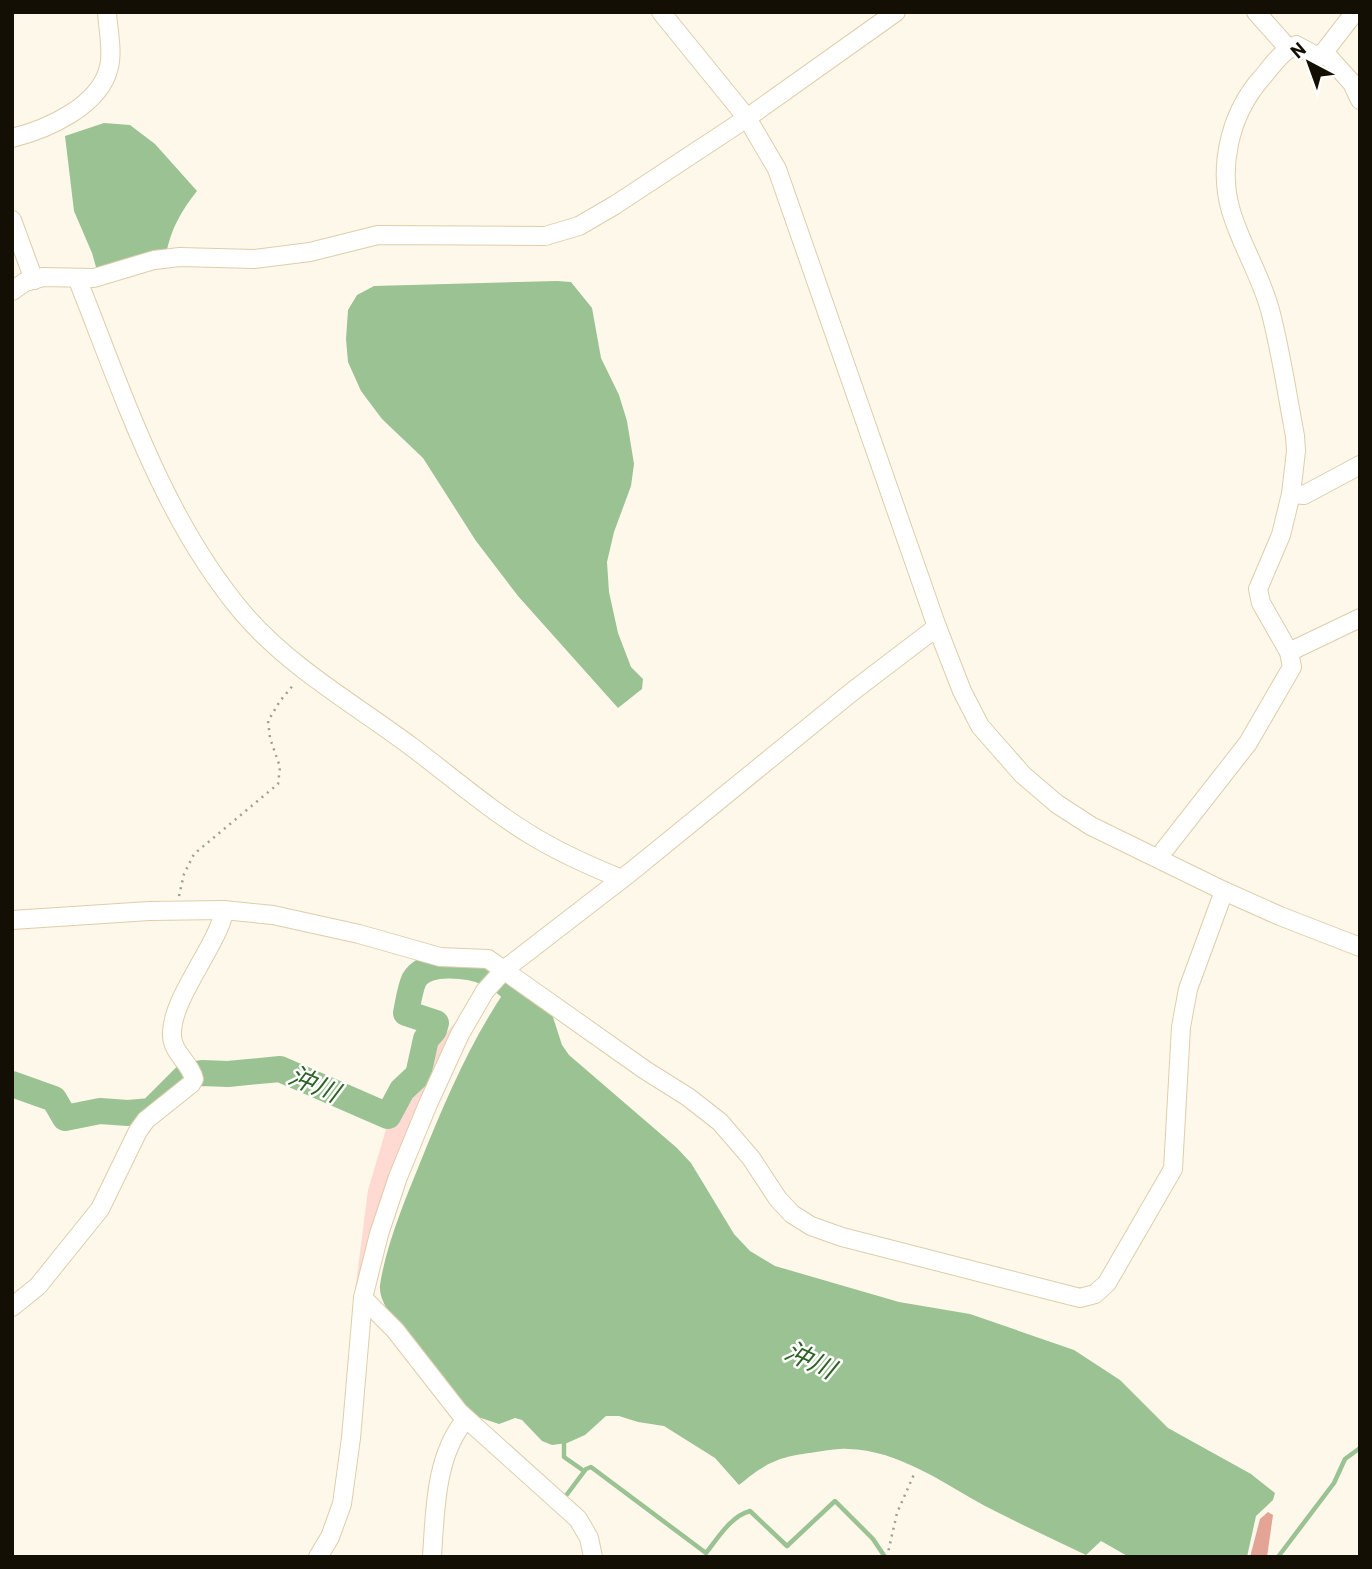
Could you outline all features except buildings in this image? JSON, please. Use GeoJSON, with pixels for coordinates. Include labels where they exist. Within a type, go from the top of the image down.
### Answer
{"type":"FeatureCollection","features":[{"type":"Feature","properties":{"kind":"street"},"geometry":{"type":"LineString","coordinates":[[12,138],[72,113],[100,88],[110,65],[107,12]]}},
{"type":"Feature","properties":{"kind":"street"},"geometry":{"type":"LineString","coordinates":[[661,12],[747,118],[777,169],[937,627],[962,691],[980,726],[1023,775],[1057,804],[1091,826],[1224,891],[1360,947]]}},
{"type":"Feature","properties":{"kind":"street"},"geometry":{"type":"LineString","coordinates":[[12,291],[24,282],[43,277],[94,278],[155,260],[180,257],[254,259],[310,252],[378,235],[545,236],[579,226],[747,118],[896,12]]}},
{"type":"Feature","properties":{"kind":"street"},"geometry":{"type":"LineString","coordinates":[[1256,12],[1288,48]]}},
{"type":"Feature","properties":{"kind":"street"},"geometry":{"type":"LineString","coordinates":[[1158,858],[1248,743],[1292,667],[1289,652],[1261,603],[1258,589],[1281,535],[1291,494],[1295,436],[1270,308],[1230,211],[1227,157],[1232,124],[1252,90],[1288,48],[1296,45],[1318,57],[1355,12]]}},
{"type":"Feature","properties":{"kind":"street"},"geometry":{"type":"LineString","coordinates":[[1324,52],[1352,83],[1360,100]]}},
{"type":"Feature","properties":{"kind":"street"},"geometry":{"type":"LineString","coordinates":[[12,220],[34,280]]}},
{"type":"Feature","properties":{"kind":"street"},"geometry":{"type":"LineString","coordinates":[[77,278],[131,415],[170,502],[213,572],[243,613],[307,671],[535,837],[576,860],[621,879]]}},
{"type":"Feature","properties":{"kind":"street"},"geometry":{"type":"LineString","coordinates":[[1291,494],[1304,495],[1360,465]]}},
{"type":"Feature","properties":{"kind":"street"},"geometry":{"type":"LineString","coordinates":[[1289,652],[1360,618]]}},
{"type":"Feature","properties":{"kind":"street"},"geometry":{"type":"LineString","coordinates":[[318,1557],[330,1537],[342,1504],[351,1438],[363,1297],[379,1234],[398,1177],[428,1104],[460,1034],[485,991],[505,969],[937,627]]}},
{"type":"Feature","properties":{"kind":"street"},"geometry":{"type":"LineString","coordinates":[[12,920],[176,910],[225,910],[273,915],[440,957],[488,959],[720,1122],[751,1158],[778,1199],[792,1214],[811,1226],[842,1237],[1080,1298],[1095,1294],[1107,1283],[1173,1169],[1181,1027],[1188,989],[1224,891]]}},
{"type":"Feature","properties":{"kind":"street"},"geometry":{"type":"LineString","coordinates":[[12,1307],[38,1286],[91,1222],[146,1120],[191,1084],[193,1074],[177,1054],[172,1038],[174,1014],[220,928],[225,910]]}},
{"type":"Feature","properties":{"kind":"street"},"geometry":{"type":"LineString","coordinates":[[363,1297],[395,1330],[466,1419],[578,1519],[589,1538],[593,1557]]}},
{"type":"Feature","properties":{"kind":"street"},"geometry":{"type":"LineString","coordinates":[[432,1557],[437,1490],[454,1439],[466,1419]]}},
{"type":"Feature","properties":{"kind":"path"},"geometry":{"type":"LineString","coordinates":[[176,910],[184,874],[194,854],[278,784],[280,767],[270,738],[268,721],[280,701],[307,671]]}},
{"type":"Feature","properties":{"kind":"path"},"geometry":{"type":"LineString","coordinates":[[887,1557],[897,1513],[915,1472]]}},
{"type":"Feature","properties":{"kind":"shaded area"},"geometry":{"type":"Polygon","coordinates":[[[473,1002],[371,1237],[353,1307],[368,1190],[387,1126],[405,1091],[420,1077],[426,1052],[473,1002]]]}},
{"type":"Feature","properties":{"kind":"shaded area"},"geometry":{"type":"Polygon","coordinates":[[[1268,1512],[1273,1515],[1267,1557],[1250,1557],[1260,1519],[1268,1512]]]}},
{"type":"Feature","properties":{"kind":"water"},"geometry":{"type":"Polygon","coordinates":[[[104,123],[130,125],[155,144],[197,191],[177,221],[166,254],[98,274],[74,211],[65,136],[104,123]]]}},
{"type":"Feature","properties":{"kind":"water"},"geometry":{"type":"Polygon","coordinates":[[[571,282],[592,308],[601,358],[619,395],[627,421],[634,464],[631,486],[614,532],[607,562],[609,592],[618,633],[631,667],[643,679],[642,689],[618,708],[518,596],[476,541],[423,458],[382,419],[361,391],[348,362],[348,310],[357,295],[374,286],[571,282]]]}},
{"type":"Feature","properties":{"kind":"water"},"geometry":{"type":"Polygon","coordinates":[[[505,991],[521,1001],[529,992],[550,1008],[562,1045],[569,1055],[691,1163],[734,1234],[750,1251],[775,1266],[899,1302],[970,1314],[1074,1350],[1120,1380],[1168,1428],[1251,1474],[1275,1493],[1273,1500],[1256,1516],[1247,1557],[1129,1557],[1101,1541],[1086,1555],[985,1506],[920,1469],[867,1451],[836,1449],[783,1458],[766,1465],[739,1485],[715,1458],[664,1426],[619,1416],[606,1416],[585,1435],[567,1443],[552,1445],[542,1441],[522,1420],[515,1418],[499,1424],[474,1418],[390,1315],[381,1297],[380,1285],[397,1223],[438,1119],[469,1053],[505,991]]]}},
{"type":"Feature","properties":{"kind":"waterway","name":"沖川"},"geometry":{"type":"LineString","coordinates":[[12,1084],[54,1099],[65,1118],[100,1111],[151,1111],[186,1076],[280,1069],[388,1116],[402,1090],[418,1075],[426,1039],[436,1023],[406,1013],[414,980],[420,973],[438,966],[460,966],[488,973]]}},
{"type":"Feature","properties":{"kind":"waterway","name":"沖川"},"geometry":{"type":"LineString","coordinates":[[506,984],[517,993],[517,1033]]}},
{"type":"Feature","properties":{"kind":"waterway"},"geometry":{"type":"LineString","coordinates":[[564,1441],[564,1457],[584,1471]]}},
{"type":"Feature","properties":{"kind":"waterway"},"geometry":{"type":"LineString","coordinates":[[1278,1557],[1334,1483],[1345,1459],[1360,1448]]}},
{"type":"Feature","properties":{"kind":"waterway"},"geometry":{"type":"LineString","coordinates":[[565,1497],[586,1469],[591,1467],[706,1553],[731,1523],[750,1511],[787,1546],[835,1501],[873,1539],[885,1557]]}}]}
